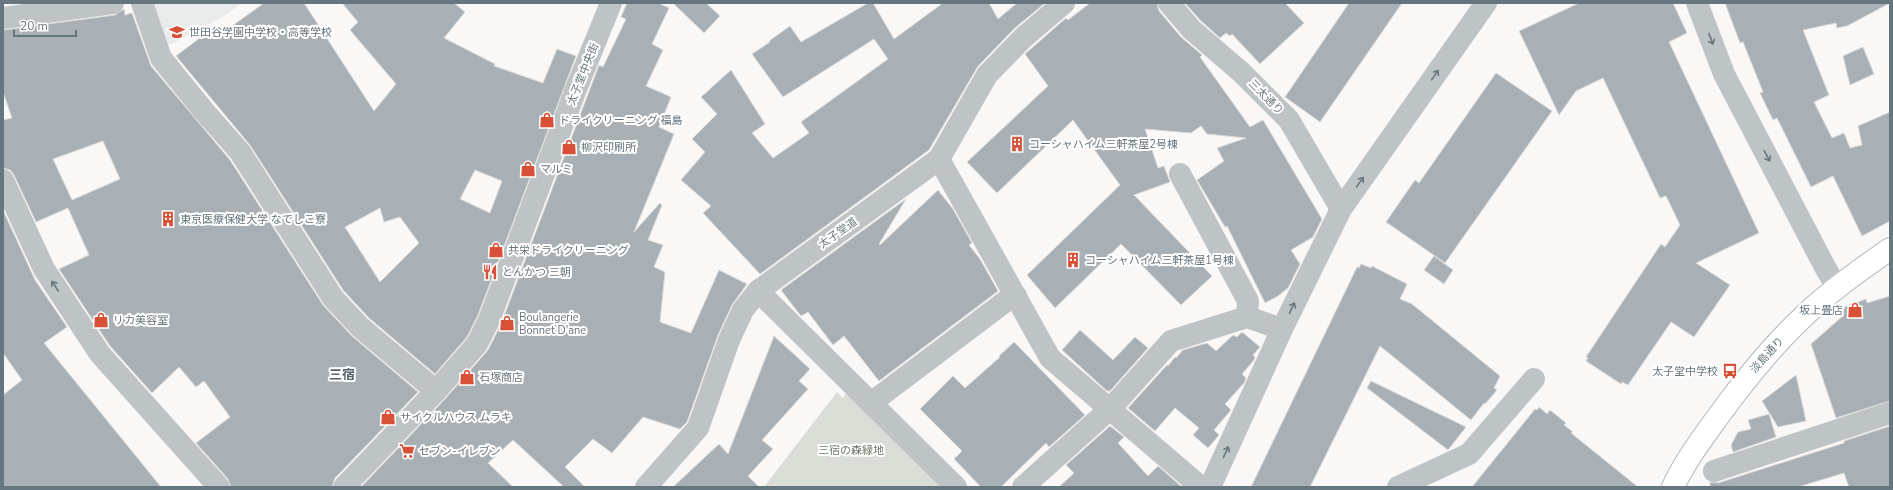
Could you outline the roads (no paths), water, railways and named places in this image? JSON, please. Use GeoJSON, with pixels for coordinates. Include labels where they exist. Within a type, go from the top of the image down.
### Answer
{"type":"FeatureCollection","features":[{"type":"Feature","properties":{"kind":"main road","name":"淡島通り"},"geometry":{"type":"LineString","coordinates":[[1672,487],[1708,431],[1744,382],[1782,338],[1837,287],[1890,249]]}},
{"type":"Feature","properties":{"kind":"street"},"geometry":{"type":"LineString","coordinates":[[3,18],[113,3]]}},
{"type":"Feature","properties":{"kind":"street"},"geometry":{"type":"LineString","coordinates":[[142,3],[161,58],[203,110],[240,152],[333,298],[360,327],[436,392]]}},
{"type":"Feature","properties":{"kind":"street","name":"太子堂道"},"geometry":{"type":"LineString","coordinates":[[646,487],[698,428],[729,340],[742,310],[758,291],[893,195],[939,159],[987,75],[1024,37],[1064,3]]}},
{"type":"Feature","properties":{"kind":"street","name":"三太通り"},"geometry":{"type":"LineString","coordinates":[[1169,3],[1191,29],[1241,72],[1289,120],[1341,209]]}},
{"type":"Feature","properties":{"kind":"street"},"geometry":{"type":"LineString","coordinates":[[1210,487],[1282,329],[1341,209],[1486,3]]}},
{"type":"Feature","properties":{"kind":"street"},"geometry":{"type":"LineString","coordinates":[[1697,3],[1724,74],[1826,269],[1837,287]]}},
{"type":"Feature","properties":{"kind":"street","name":"太子堂中央街"},"geometry":{"type":"LineString","coordinates":[[344,487],[436,392],[477,344],[489,320],[606,5]]}},
{"type":"Feature","properties":{"kind":"street"},"geometry":{"type":"LineString","coordinates":[[939,159],[1050,358],[1111,408],[1201,487]]}},
{"type":"Feature","properties":{"kind":"street"},"geometry":{"type":"LineString","coordinates":[[1180,174],[1248,300],[1247,317]]}},
{"type":"Feature","properties":{"kind":"street"},"geometry":{"type":"LineString","coordinates":[[3,180],[44,269],[76,319],[105,360],[220,487]]}},
{"type":"Feature","properties":{"kind":"street"},"geometry":{"type":"LineString","coordinates":[[758,291],[956,487]]}},
{"type":"Feature","properties":{"kind":"street"},"geometry":{"type":"LineString","coordinates":[[871,403],[1006,301],[1016,296]]}},
{"type":"Feature","properties":{"kind":"street"},"geometry":{"type":"LineString","coordinates":[[1023,487],[1111,408],[1171,341],[1247,317],[1282,329]]}},
{"type":"Feature","properties":{"kind":"street"},"geometry":{"type":"LineString","coordinates":[[1398,487],[1469,454],[1534,379]]}},
{"type":"Feature","properties":{"kind":"street"},"geometry":{"type":"LineString","coordinates":[[1714,471],[1890,413]]}},
{"type":"Feature","properties":{"kind":"place","name":"世田谷学園中学校・高等学校"},"geometry":{"type":"Point","coordinates":[177,32]}},
{"type":"Feature","properties":{"kind":"place","name":"ドライクリーニング 福島"},"geometry":{"type":"Point","coordinates":[547,120]}},
{"type":"Feature","properties":{"kind":"place","name":"コーシャハイム三軒茶屋2号棟"},"geometry":{"type":"Point","coordinates":[1017,144]}},
{"type":"Feature","properties":{"kind":"place","name":"柳沢印刷所"},"geometry":{"type":"Point","coordinates":[569,147]}},
{"type":"Feature","properties":{"kind":"place","name":"マルミ"},"geometry":{"type":"Point","coordinates":[528,169]}},
{"type":"Feature","properties":{"kind":"place","name":"東京医療保健大学 なでしこ寮"},"geometry":{"type":"Point","coordinates":[168,219]}},
{"type":"Feature","properties":{"kind":"place","name":"共栄ドライクリーニング"},"geometry":{"type":"Point","coordinates":[496,250]}},
{"type":"Feature","properties":{"kind":"place","name":"コーシャハイム三軒茶屋1号棟"},"geometry":{"type":"Point","coordinates":[1073,260]}},
{"type":"Feature","properties":{"kind":"place","name":"とんかつ 三朝"},"geometry":{"type":"Point","coordinates":[490,272]}},
{"type":"Feature","properties":{"kind":"place","name":"坂上畳店"},"geometry":{"type":"Point","coordinates":[1855,310]}},
{"type":"Feature","properties":{"kind":"place","name":"リカ美容室"},"geometry":{"type":"Point","coordinates":[101,320]}},
{"type":"Feature","properties":{"kind":"place","name":"Boulangerie Bonnet D'ane"},"geometry":{"type":"Point","coordinates":[507,323]}},
{"type":"Feature","properties":{"kind":"place","name":"太子堂中学校"},"geometry":{"type":"Point","coordinates":[1730,371]}},
{"type":"Feature","properties":{"kind":"place","name":"石塚商店"},"geometry":{"type":"Point","coordinates":[467,377]}},
{"type":"Feature","properties":{"kind":"place","name":"サイクルハウス ムラキ"},"geometry":{"type":"Point","coordinates":[388,417]}},
{"type":"Feature","properties":{"kind":"place","name":"セブン-イレブン"},"geometry":{"type":"Point","coordinates":[407,451]}},
{"type":"Feature","properties":{"kind":"district","name":"三宿"},"geometry":{"type":"Point","coordinates":[342,375]}},
{"type":"Feature","properties":{"kind":"park label","name":"三宿の森緑地"},"geometry":{"type":"Point","coordinates":[851,450]}}]}
